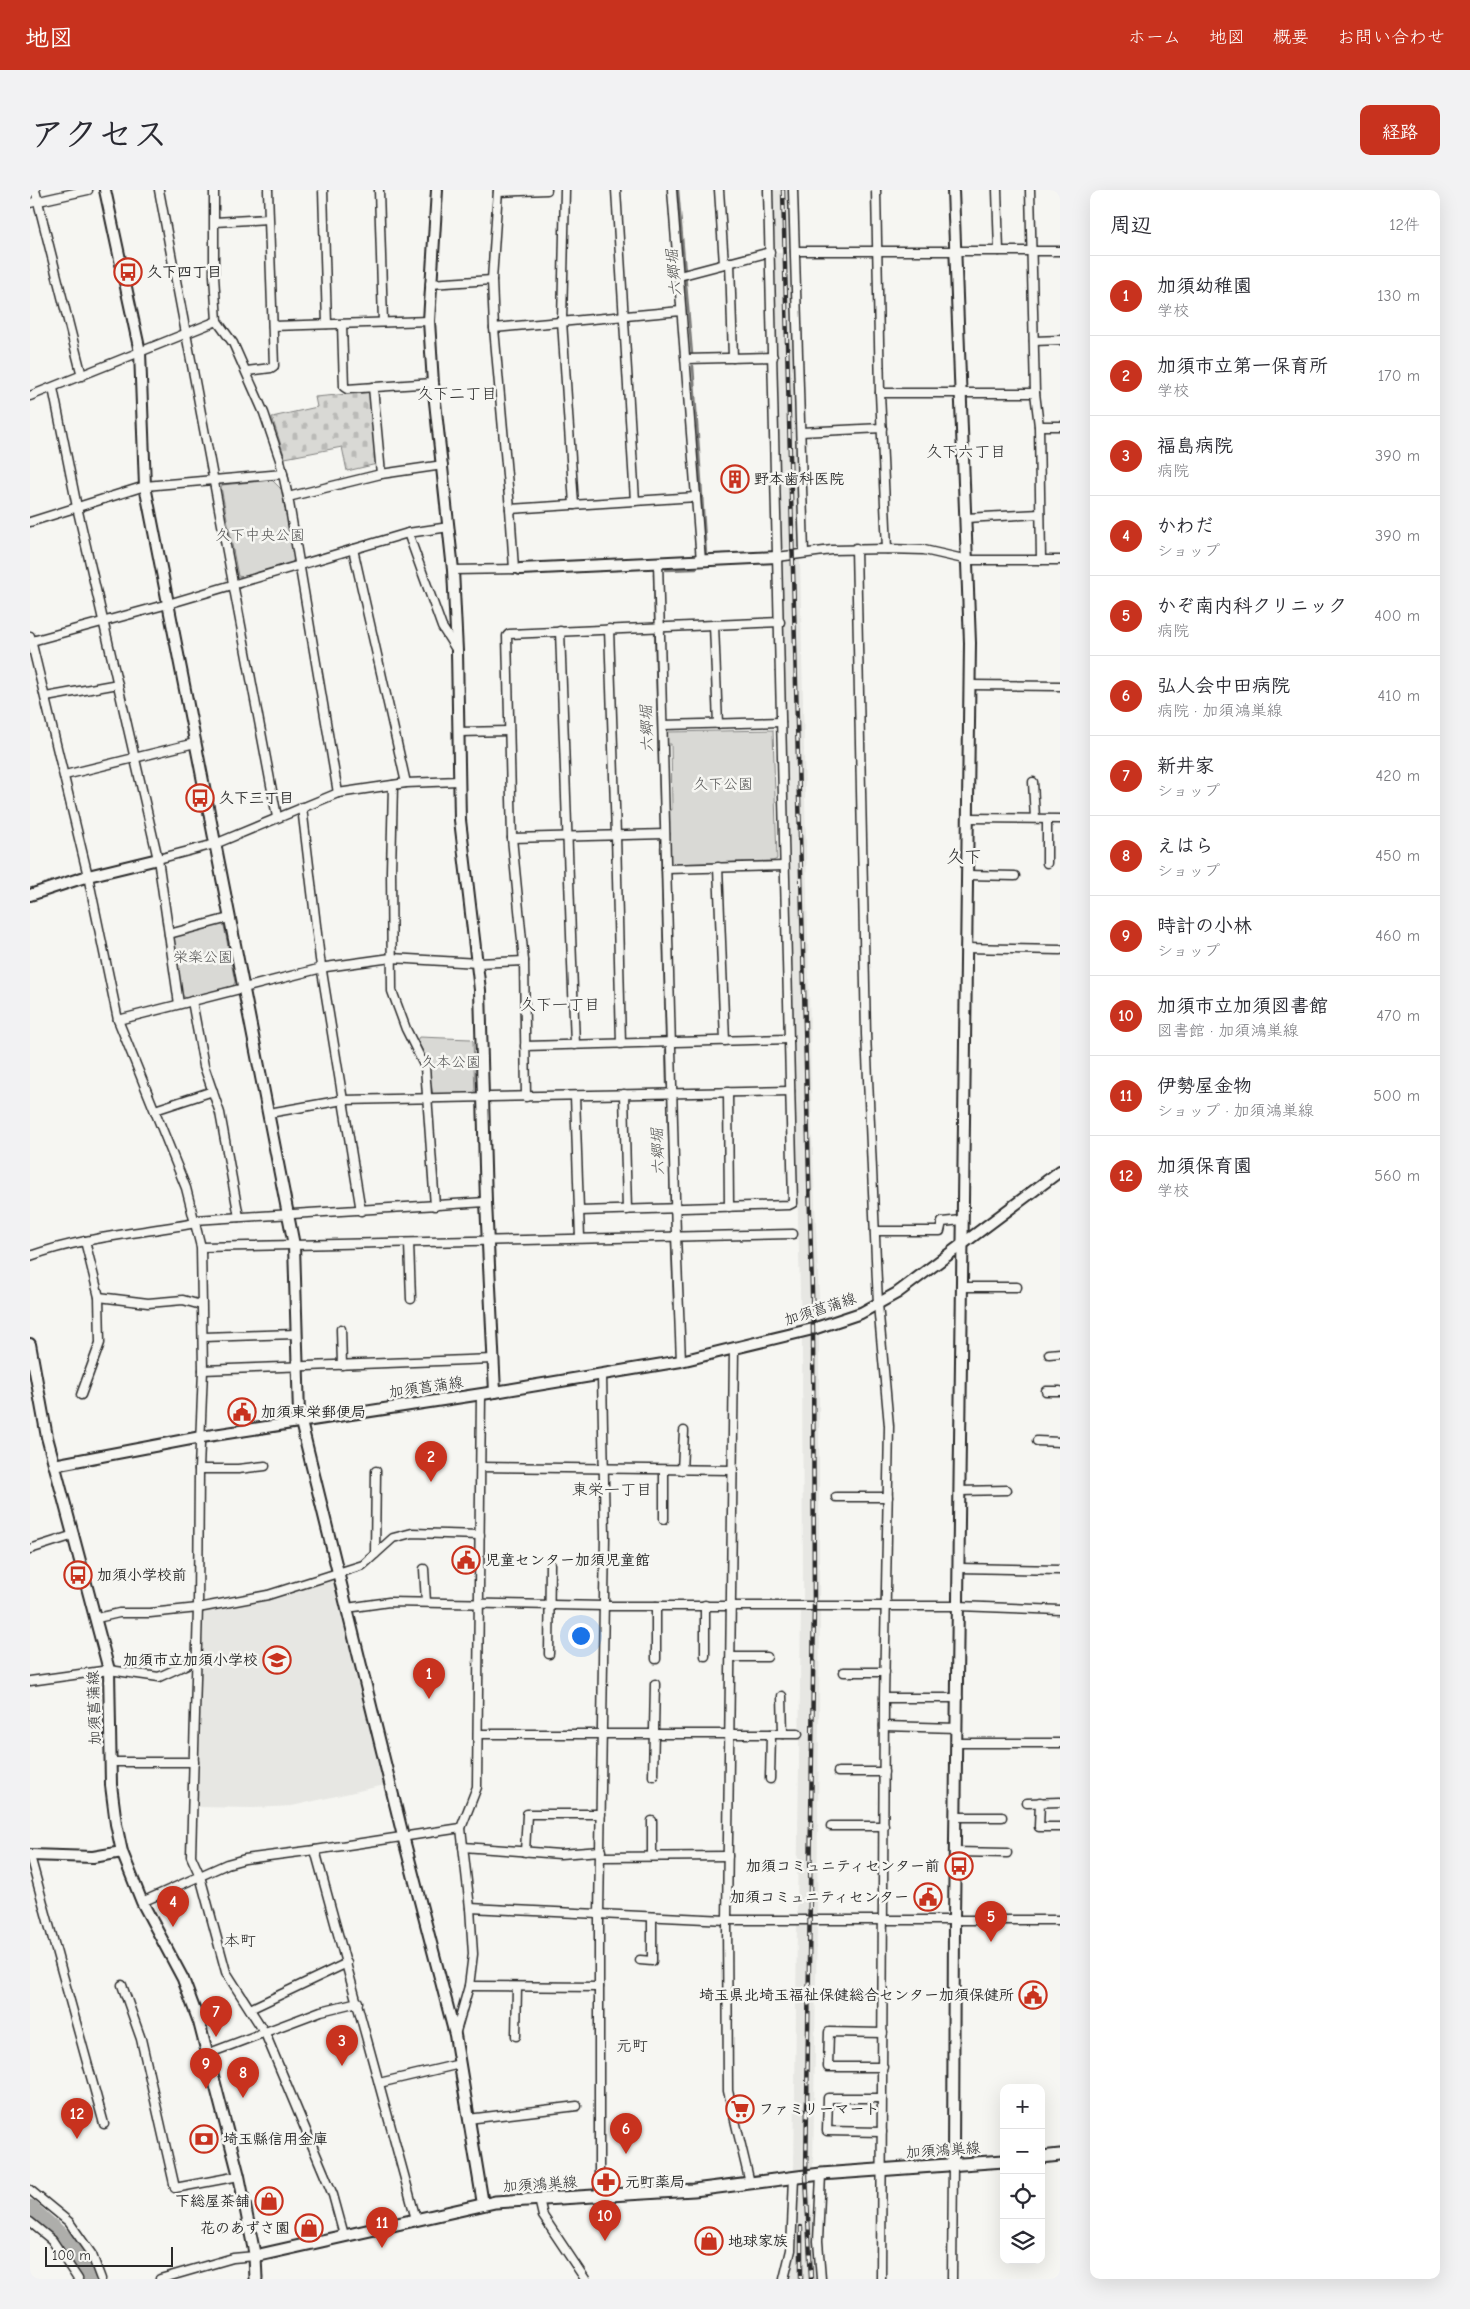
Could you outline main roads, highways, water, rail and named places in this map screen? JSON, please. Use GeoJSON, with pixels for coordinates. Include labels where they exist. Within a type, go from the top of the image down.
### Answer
{"type":"FeatureCollection","features":[{"type":"Feature","properties":{"kind":"main road"},"geometry":{"type":"LineString","coordinates":[[1045,2157],[1060,2155]]}},
{"type":"Feature","properties":{"kind":"main road","name":"加須鴻巣線"},"geometry":{"type":"LineString","coordinates":[[256,2279],[255,2256],[483,2204],[694,2190],[821,2174],[1000,2160]]}},
{"type":"Feature","properties":{"kind":"waterway","name":"六郷堀"},"geometry":{"type":"LineString","coordinates":[[678,190],[692,354]]}},
{"type":"Feature","properties":{"kind":"waterway","name":"六郷堀"},"geometry":{"type":"LineString","coordinates":[[693,366],[706,553]]}},
{"type":"Feature","properties":{"kind":"waterway","name":"六郷堀"},"geometry":{"type":"LineString","coordinates":[[666,570],[696,569]]}},
{"type":"Feature","properties":{"kind":"waterway","name":"六郷堀"},"geometry":{"type":"LineString","coordinates":[[654,574],[655,619]]}},
{"type":"Feature","properties":{"kind":"waterway","name":"六郷堀"},"geometry":{"type":"LineString","coordinates":[[655,632],[661,826]]}},
{"type":"Feature","properties":{"kind":"waterway","name":"六郷堀"},"geometry":{"type":"LineString","coordinates":[[661,847],[666,1036]]}},
{"type":"Feature","properties":{"kind":"waterway","name":"六郷堀"},"geometry":{"type":"LineString","coordinates":[[666,1050],[667,1084]]}},
{"type":"Feature","properties":{"kind":"waterway","name":"六郷堀"},"geometry":{"type":"LineString","coordinates":[[668,1101],[671,1202]]}},
{"type":"Feature","properties":{"kind":"waterway","name":"六郷堀"},"geometry":{"type":"LineString","coordinates":[[672,1216],[672,1228]]}},
{"type":"Feature","properties":{"kind":"waterway","name":"六郷堀"},"geometry":{"type":"LineString","coordinates":[[672,1242],[674,1304]]}},
{"type":"Feature","properties":{"kind":"waterway"},"geometry":{"type":"LineString","coordinates":[[30,2207],[65,2238],[77,2256],[88,2279]]}},
{"type":"Feature","properties":{"kind":"railway"},"geometry":{"type":"LineString","coordinates":[[783,190],[813,1329],[814,1606],[806,2176],[811,2279]]}},
{"type":"Feature","properties":{"kind":"railway"},"geometry":{"type":"LineString","coordinates":[[801,2227],[801,2279]]}},
{"type":"Feature","properties":{"kind":"place","name":"久下四丁目"},"geometry":{"type":"Point","coordinates":[128,272]}},
{"type":"Feature","properties":{"kind":"place","name":"野本歯科医院"},"geometry":{"type":"Point","coordinates":[735,479]}},
{"type":"Feature","properties":{"kind":"place","name":"久下三丁目"},"geometry":{"type":"Point","coordinates":[200,798]}},
{"type":"Feature","properties":{"kind":"place","name":"加須東栄郵便局"},"geometry":{"type":"Point","coordinates":[242,1412]}},
{"type":"Feature","properties":{"kind":"place","name":"加須市立第一保育所"},"geometry":{"type":"Point","coordinates":[431,1482]}},
{"type":"Feature","properties":{"kind":"place","name":"児童センター加須児童館"},"geometry":{"type":"Point","coordinates":[466,1560]}},
{"type":"Feature","properties":{"kind":"place","name":"加須小学校前"},"geometry":{"type":"Point","coordinates":[78,1575]}},
{"type":"Feature","properties":{"kind":"place","name":"加須市立加須小学校"},"geometry":{"type":"Point","coordinates":[277,1660]}},
{"type":"Feature","properties":{"kind":"place","name":"加須幼稚園"},"geometry":{"type":"Point","coordinates":[429,1699]}},
{"type":"Feature","properties":{"kind":"place","name":"加須コミュニティセンター前"},"geometry":{"type":"Point","coordinates":[959,1866]}},
{"type":"Feature","properties":{"kind":"place","name":"加須コミュニティセンター"},"geometry":{"type":"Point","coordinates":[928,1897]}},
{"type":"Feature","properties":{"kind":"place","name":"かわだ"},"geometry":{"type":"Point","coordinates":[173,1927]}},
{"type":"Feature","properties":{"kind":"place","name":"かぞ南内科クリニック"},"geometry":{"type":"Point","coordinates":[991,1942]}},
{"type":"Feature","properties":{"kind":"place","name":"埼玉県北埼玉福祉保健総合センター加須保健所"},"geometry":{"type":"Point","coordinates":[1033,1995]}},
{"type":"Feature","properties":{"kind":"place","name":"新井家"},"geometry":{"type":"Point","coordinates":[216,2037]}},
{"type":"Feature","properties":{"kind":"place","name":"福島病院"},"geometry":{"type":"Point","coordinates":[342,2066]}},
{"type":"Feature","properties":{"kind":"place","name":"時計の小林"},"geometry":{"type":"Point","coordinates":[206,2089]}},
{"type":"Feature","properties":{"kind":"place","name":"えはら"},"geometry":{"type":"Point","coordinates":[243,2098]}},
{"type":"Feature","properties":{"kind":"place","name":"ファミリーマート"},"geometry":{"type":"Point","coordinates":[740,2109]}},
{"type":"Feature","properties":{"kind":"place","name":"加須保育園"},"geometry":{"type":"Point","coordinates":[77,2139]}},
{"type":"Feature","properties":{"kind":"place","name":"埼玉縣信用金庫"},"geometry":{"type":"Point","coordinates":[204,2139]}},
{"type":"Feature","properties":{"kind":"place","name":"弘人会中田病院"},"geometry":{"type":"Point","coordinates":[626,2154]}},
{"type":"Feature","properties":{"kind":"place","name":"元町薬局"},"geometry":{"type":"Point","coordinates":[606,2182]}},
{"type":"Feature","properties":{"kind":"place","name":"下総屋茶舗"},"geometry":{"type":"Point","coordinates":[269,2201]}},
{"type":"Feature","properties":{"kind":"place","name":"花のあずさ園"},"geometry":{"type":"Point","coordinates":[309,2228]}},
{"type":"Feature","properties":{"kind":"place","name":"加須市立加須図書館"},"geometry":{"type":"Point","coordinates":[605,2241]}},
{"type":"Feature","properties":{"kind":"place","name":"地球家族"},"geometry":{"type":"Point","coordinates":[709,2241]}},
{"type":"Feature","properties":{"kind":"place","name":"伊勢屋金物"},"geometry":{"type":"Point","coordinates":[382,2248]}},
{"type":"Feature","properties":{"kind":"district","name":"久下二丁目"},"geometry":{"type":"Point","coordinates":[457,394]}},
{"type":"Feature","properties":{"kind":"district","name":"久下六丁目"},"geometry":{"type":"Point","coordinates":[966,452]}},
{"type":"Feature","properties":{"kind":"district","name":"久下"},"geometry":{"type":"Point","coordinates":[964,857]}},
{"type":"Feature","properties":{"kind":"district","name":"久下一丁目"},"geometry":{"type":"Point","coordinates":[560,1005]}},
{"type":"Feature","properties":{"kind":"district","name":"東栄一丁目"},"geometry":{"type":"Point","coordinates":[612,1490]}},
{"type":"Feature","properties":{"kind":"district","name":"本町"},"geometry":{"type":"Point","coordinates":[240,1941]}},
{"type":"Feature","properties":{"kind":"district","name":"元町"},"geometry":{"type":"Point","coordinates":[632,2046]}},
{"type":"Feature","properties":{"kind":"park label","name":"久下中央公園"},"geometry":{"type":"Point","coordinates":[260,535]}},
{"type":"Feature","properties":{"kind":"park label","name":"久下公園"},"geometry":{"type":"Point","coordinates":[723,784]}},
{"type":"Feature","properties":{"kind":"park label","name":"栄楽公園"},"geometry":{"type":"Point","coordinates":[203,957]}},
{"type":"Feature","properties":{"kind":"park label","name":"久本公園"},"geometry":{"type":"Point","coordinates":[451,1062]}}]}
